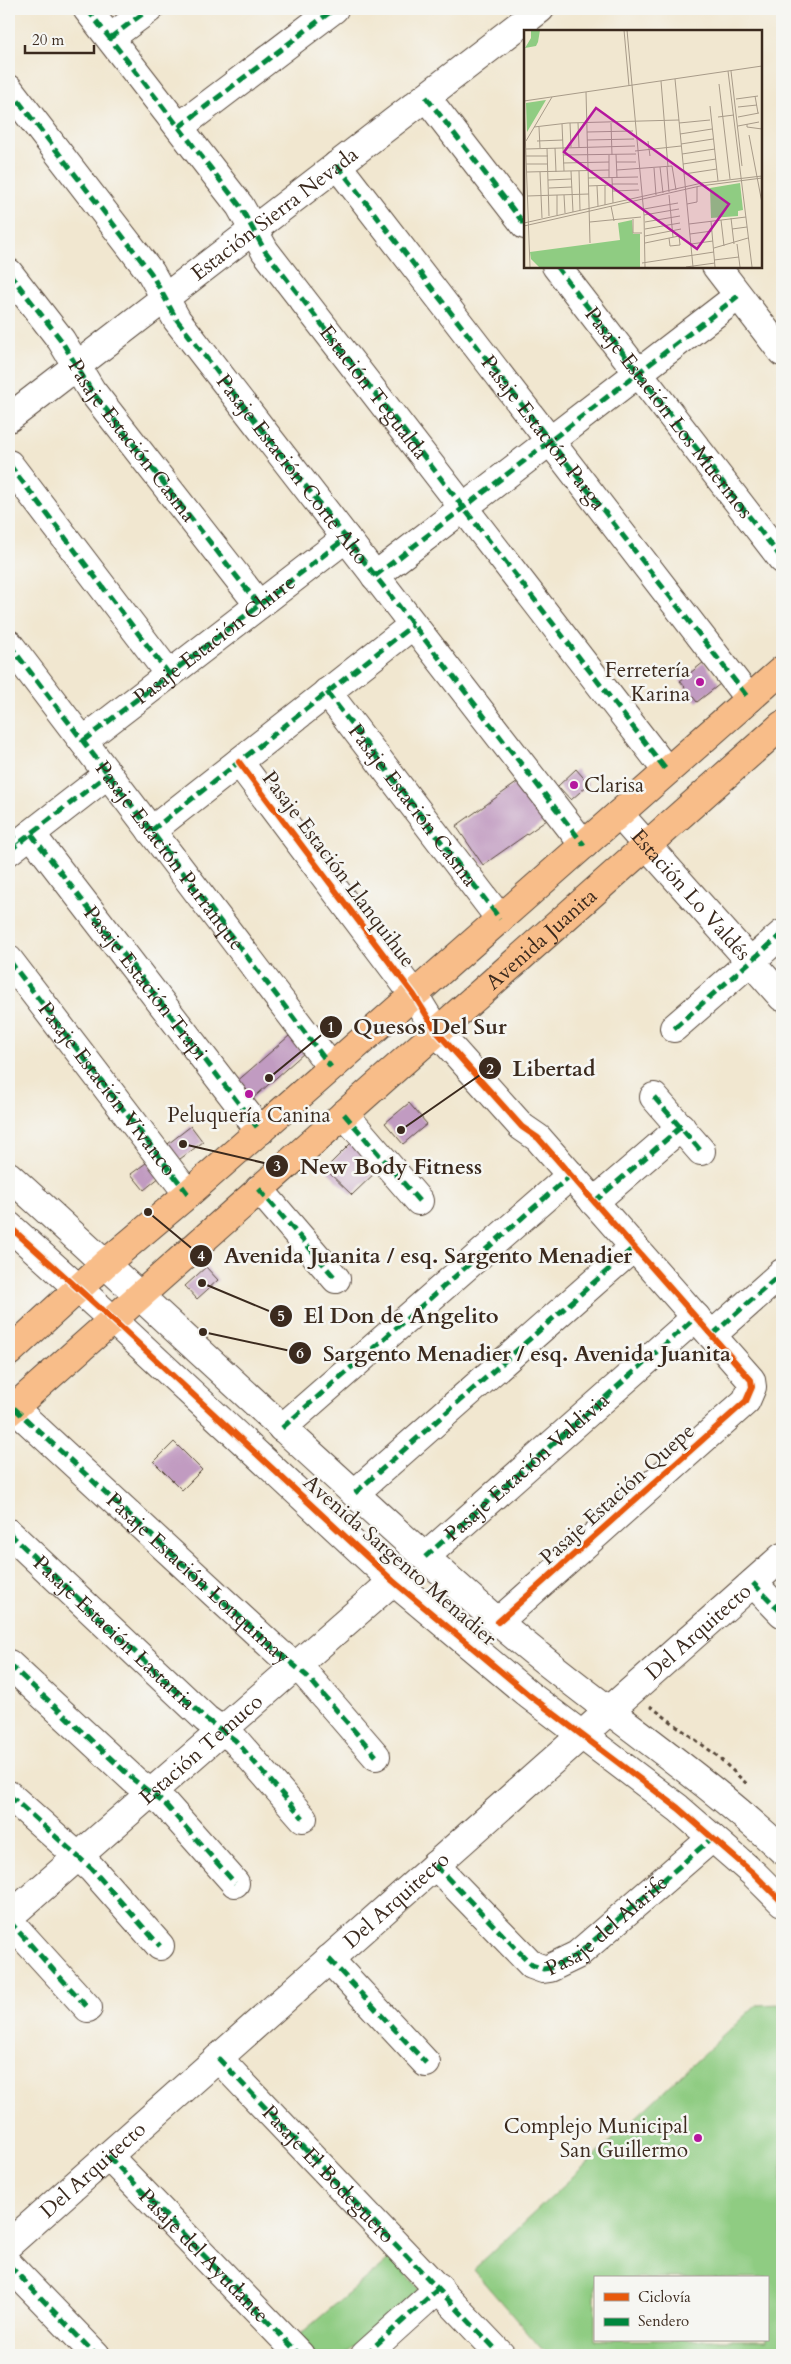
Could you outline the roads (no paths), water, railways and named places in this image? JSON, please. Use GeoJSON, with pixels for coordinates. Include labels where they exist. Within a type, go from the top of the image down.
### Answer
{"type":"FeatureCollection","features":[{"type":"Feature","properties":{"kind":"main road","name":"Avenida Juanita"},"geometry":{"type":"LineString","coordinates":[[9,1352],[105,1264],[260,1131],[782,670]]}},
{"type":"Feature","properties":{"kind":"main road","name":"Avenida Juanita"},"geometry":{"type":"LineString","coordinates":[[11,1410],[782,725]]}},
{"type":"Feature","properties":{"kind":"street","name":"Estación Tegualda"},"geometry":{"type":"LineString","coordinates":[[87,9],[240,206],[265,251],[667,771]]}},
{"type":"Feature","properties":{"kind":"street"},"geometry":{"type":"LineString","coordinates":[[110,38],[149,9]]}},
{"type":"Feature","properties":{"kind":"street"},"geometry":{"type":"LineString","coordinates":[[179,127],[334,9]]}},
{"type":"Feature","properties":{"kind":"street","name":"Estación Sierra Nevada"},"geometry":{"type":"LineString","coordinates":[[9,418],[530,17]]}},
{"type":"Feature","properties":{"kind":"street","name":"Pasaje Estación Corte Alto"},"geometry":{"type":"LineString","coordinates":[[9,89],[151,273],[177,320],[584,845]]}},
{"type":"Feature","properties":{"kind":"street"},"geometry":{"type":"LineString","coordinates":[[426,97],[524,224]]}},
{"type":"Feature","properties":{"kind":"street","name":"Pasaje Estación Parga"},"geometry":{"type":"LineString","coordinates":[[337,165],[749,699]]}},
{"type":"Feature","properties":{"kind":"street","name":"Pasaje Estación Los Muermos"},"geometry":{"type":"LineString","coordinates":[[558,268],[782,559]]}},
{"type":"Feature","properties":{"kind":"street"},"geometry":{"type":"LineString","coordinates":[[717,268],[782,352]]}},
{"type":"Feature","properties":{"kind":"street","name":"Pasaje Estación Casma"},"geometry":{"type":"LineString","coordinates":[[9,273],[61,340],[91,390],[259,605]]}},
{"type":"Feature","properties":{"kind":"street"},"geometry":{"type":"LineString","coordinates":[[375,576],[738,296]]}},
{"type":"Feature","properties":{"kind":"street"},"geometry":{"type":"LineString","coordinates":[[9,464],[169,674]]}},
{"type":"Feature","properties":{"kind":"street","name":"Pasaje Estación Chirre"},"geometry":{"type":"LineString","coordinates":[[83,741],[346,538]]}},
{"type":"Feature","properties":{"kind":"street"},"geometry":{"type":"LineString","coordinates":[[151,831],[413,625]]}},
{"type":"Feature","properties":{"kind":"street","name":"Pasaje Estación Purranque"},"geometry":{"type":"LineString","coordinates":[[9,644],[332,1067]]}},
{"type":"Feature","properties":{"kind":"street","name":"Pasaje Estación Casma"},"geometry":{"type":"LineString","coordinates":[[328,692],[500,919]]}},
{"type":"Feature","properties":{"kind":"street","name":"Pasaje Estación Llanquihue"},"geometry":{"type":"LineString","coordinates":[[238,762],[414,995],[437,1032],[522,1127],[538,1138],[571,1175],[747,1374],[752,1388]]}},
{"type":"Feature","properties":{"kind":"street"},"geometry":{"type":"LineString","coordinates":[[17,840],[108,774]]}},
{"type":"Feature","properties":{"kind":"street","name":"Estación Lo Valdés"},"geometry":{"type":"LineString","coordinates":[[619,814],[782,997]]}},
{"type":"Feature","properties":{"kind":"street","name":"Pasaje Estación Trapi"},"geometry":{"type":"LineString","coordinates":[[17,840],[260,1131]]}},
{"type":"Feature","properties":{"kind":"street"},"geometry":{"type":"LineString","coordinates":[[674,1028],[782,934]]}},
{"type":"Feature","properties":{"kind":"street","name":"Pasaje Estación Vivanco"},"geometry":{"type":"LineString","coordinates":[[9,960],[188,1194]]}},
{"type":"Feature","properties":{"kind":"street"},"geometry":{"type":"LineString","coordinates":[[654,1097],[701,1151]]}},
{"type":"Feature","properties":{"kind":"street"},"geometry":{"type":"LineString","coordinates":[[344,1114],[419,1201]]}},
{"type":"Feature","properties":{"kind":"street"},"geometry":{"type":"LineString","coordinates":[[594,1202],[681,1127]]}},
{"type":"Feature","properties":{"kind":"street"},"geometry":{"type":"LineString","coordinates":[[282,1428],[571,1175]]}},
{"type":"Feature","properties":{"kind":"street","name":"Avenida Sargento Menadier"},"geometry":{"type":"LineString","coordinates":[[9,1176],[138,1297],[498,1622],[558,1672],[703,1782],[782,1850]]}},
{"type":"Feature","properties":{"kind":"street"},"geometry":{"type":"LineString","coordinates":[[260,1189],[336,1279]]}},
{"type":"Feature","properties":{"kind":"street","name":"Avenida Sargento Menadier"},"geometry":{"type":"LineString","coordinates":[[9,1226],[113,1320],[393,1581],[529,1695],[648,1784],[712,1838],[782,1902]]}},
{"type":"Feature","properties":{"kind":"street"},"geometry":{"type":"LineString","coordinates":[[355,1493],[634,1247]]}},
{"type":"Feature","properties":{"kind":"street","name":"Pasaje Estación Valdivia"},"geometry":{"type":"LineString","coordinates":[[425,1557],[704,1326],[782,1274]]}},
{"type":"Feature","properties":{"kind":"street","name":"Pasaje Estación Quepe"},"geometry":{"type":"LineString","coordinates":[[498,1622],[746,1401],[752,1388]]}},
{"type":"Feature","properties":{"kind":"street","name":"Pasaje Estación Lonquimay"},"geometry":{"type":"LineString","coordinates":[[11,1410],[307,1676],[376,1756]]}},
{"type":"Feature","properties":{"kind":"street","name":"Pasaje Estación Lastarria"},"geometry":{"type":"LineString","coordinates":[[9,1532],[206,1719],[235,1740],[303,1818]]}},
{"type":"Feature","properties":{"kind":"street","name":"Del Arquitecto"},"geometry":{"type":"LineString","coordinates":[[9,2244],[782,1557]]}},
{"type":"Feature","properties":{"kind":"street","name":"Estación Temuco"},"geometry":{"type":"LineString","coordinates":[[9,1919],[393,1581]]}},
{"type":"Feature","properties":{"kind":"street"},"geometry":{"type":"LineString","coordinates":[[753,1583],[782,1613]]}},
{"type":"Feature","properties":{"kind":"street"},"geometry":{"type":"LineString","coordinates":[[9,1664],[134,1780],[165,1804],[235,1883]]}},
{"type":"Feature","properties":{"kind":"street"},"geometry":{"type":"LineString","coordinates":[[9,1795],[92,1869],[160,1946]]}},
{"type":"Feature","properties":{"kind":"street","name":"Pasaje del Alarife"},"geometry":{"type":"LineString","coordinates":[[435,1865],[532,1965],[543,1969],[558,1966],[586,1948],[712,1838]]}},
{"type":"Feature","properties":{"kind":"street"},"geometry":{"type":"LineString","coordinates":[[9,1919],[88,2008]]}},
{"type":"Feature","properties":{"kind":"street"},"geometry":{"type":"LineString","coordinates":[[329,1959],[426,2063]]}},
{"type":"Feature","properties":{"kind":"street","name":"Pasaje El Bodeguero"},"geometry":{"type":"LineString","coordinates":[[218,2058],[501,2355]]}},
{"type":"Feature","properties":{"kind":"street","name":"Pasaje del Ayudante"},"geometry":{"type":"LineString","coordinates":[[108,2156],[300,2355]]}},
{"type":"Feature","properties":{"kind":"street"},"geometry":{"type":"LineString","coordinates":[[9,2265],[96,2355]]}},
{"type":"Feature","properties":{"kind":"street"},"geometry":{"type":"LineString","coordinates":[[365,2355],[439,2288]]}},
{"type":"Feature","properties":{"kind":"place","name":"Ferretería Karina"},"geometry":{"type":"Point","coordinates":[700,682]}},
{"type":"Feature","properties":{"kind":"place","name":"Clarisa"},"geometry":{"type":"Point","coordinates":[574,785]}},
{"type":"Feature","properties":{"kind":"place","name":"Quesos Del Sur"},"geometry":{"type":"Point","coordinates":[269,1078]}},
{"type":"Feature","properties":{"kind":"place","name":"Peluquería Canina"},"geometry":{"type":"Point","coordinates":[249,1094]}},
{"type":"Feature","properties":{"kind":"place","name":"Libertad"},"geometry":{"type":"Point","coordinates":[401,1130]}},
{"type":"Feature","properties":{"kind":"place","name":"New Body Fitness"},"geometry":{"type":"Point","coordinates":[183,1144]}},
{"type":"Feature","properties":{"kind":"place","name":"Avenida Juanita / esq. Sargento Menadier"},"geometry":{"type":"Point","coordinates":[148,1212]}},
{"type":"Feature","properties":{"kind":"place","name":"El Don de Angelito"},"geometry":{"type":"Point","coordinates":[202,1283]}},
{"type":"Feature","properties":{"kind":"place","name":"Sargento Menadier / esq. Avenida Juanita"},"geometry":{"type":"Point","coordinates":[203,1332]}},
{"type":"Feature","properties":{"kind":"place","name":"Complejo Municipal San Guillermo"},"geometry":{"type":"Point","coordinates":[698,2138]}}]}
